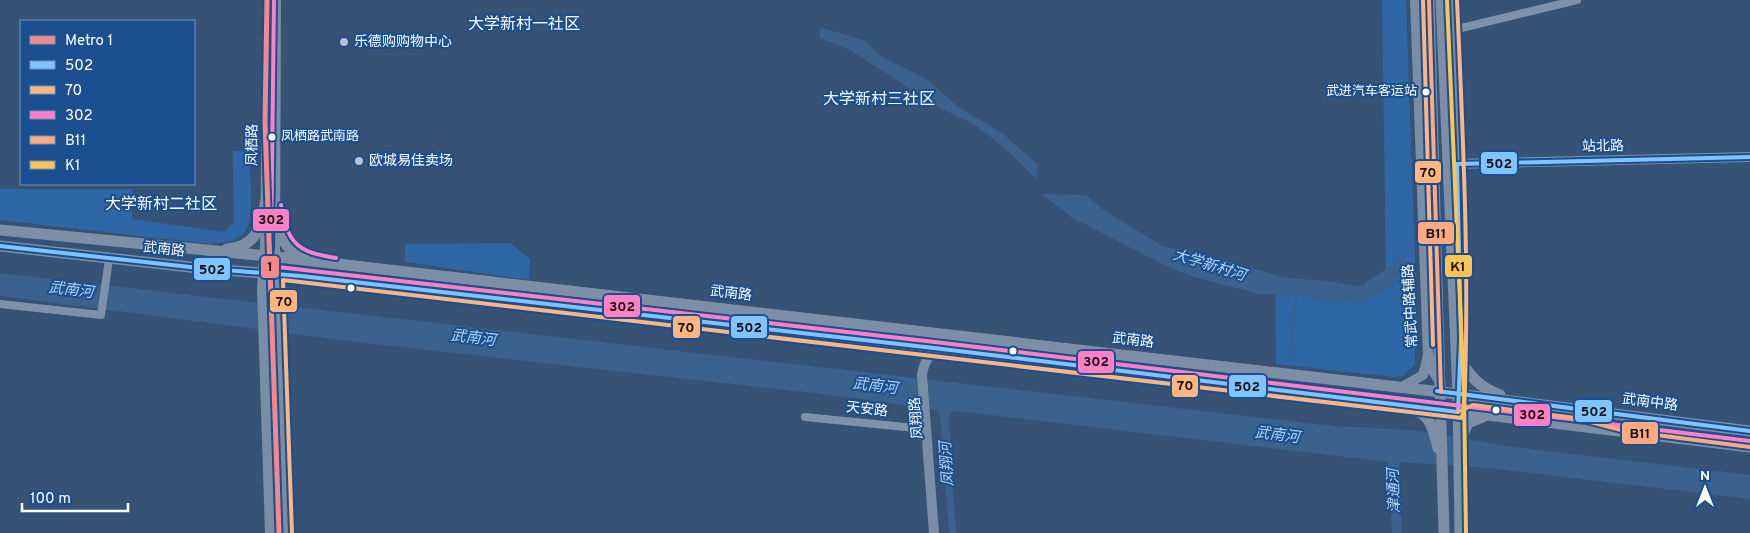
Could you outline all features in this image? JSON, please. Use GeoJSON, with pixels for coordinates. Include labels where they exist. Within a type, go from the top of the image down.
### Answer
{"type":"FeatureCollection","features":[{"type":"Feature","properties":{"kind":"main road"},"geometry":{"type":"LineString","coordinates":[[1428,0],[1442,410],[1438,430],[1444,466],[1444,533]]}},
{"type":"Feature","properties":{"kind":"main road"},"geometry":{"type":"LineString","coordinates":[[1441,0],[1452,164],[1455,347],[1460,433],[1460,533]]}},
{"type":"Feature","properties":{"kind":"main road"},"geometry":{"type":"LineString","coordinates":[[1442,18],[1453,30],[1443,42]]}},
{"type":"Feature","properties":{"kind":"main road"},"geometry":{"type":"LineString","coordinates":[[210,250],[233,249],[249,243],[260,229],[270,201]]}},
{"type":"Feature","properties":{"kind":"main road"},"geometry":{"type":"LineString","coordinates":[[270,201],[283,242],[294,254],[329,263]]}},
{"type":"Feature","properties":{"kind":"main road"},"geometry":{"type":"LineString","coordinates":[[1422,237],[1435,212]]}},
{"type":"Feature","properties":{"kind":"main road","name":"武南路"},"geometry":{"type":"LineString","coordinates":[[0,230],[270,256],[1402,387],[1441,386],[1458,394]]}},
{"type":"Feature","properties":{"kind":"main road","name":"武南路"},"geometry":{"type":"LineString","coordinates":[[0,246],[109,259],[277,273],[937,348],[1458,412]]}},
{"type":"Feature","properties":{"kind":"main road"},"geometry":{"type":"LineString","coordinates":[[1455,347],[1460,360],[1478,384],[1491,392],[1518,402]]}},
{"type":"Feature","properties":{"kind":"main road"},"geometry":{"type":"LineString","coordinates":[[1428,356],[1441,386]]}},
{"type":"Feature","properties":{"kind":"main road","name":"武南中路"},"geometry":{"type":"LineString","coordinates":[[1458,394],[1750,431]]}},
{"type":"Feature","properties":{"kind":"main road"},"geometry":{"type":"LineString","coordinates":[[1392,404],[1420,412],[1438,430]]}},
{"type":"Feature","properties":{"kind":"main road"},"geometry":{"type":"LineString","coordinates":[[1458,412],[1750,447]]}},
{"type":"Feature","properties":{"kind":"main road"},"geometry":{"type":"LineString","coordinates":[[1460,433],[1468,423],[1477,418],[1491,416]]}},
{"type":"Feature","properties":{"kind":"street","name":"凤栖路"},"geometry":{"type":"LineString","coordinates":[[268,0],[270,256],[277,273],[286,533]]}},
{"type":"Feature","properties":{"kind":"street","name":"凤栖路"},"geometry":{"type":"LineString","coordinates":[[270,201],[276,0]]}},
{"type":"Feature","properties":{"kind":"street","name":"常武中路辅路"},"geometry":{"type":"LineString","coordinates":[[1402,387],[1423,375],[1428,356],[1422,237],[1415,0]]}},
{"type":"Feature","properties":{"kind":"street"},"geometry":{"type":"LineString","coordinates":[[1452,0],[1452,164],[1460,360],[1458,394]]}},
{"type":"Feature","properties":{"kind":"street"},"geometry":{"type":"LineString","coordinates":[[1453,30],[1577,0]]}},
{"type":"Feature","properties":{"kind":"street","name":"站北路"},"geometry":{"type":"LineString","coordinates":[[1452,164],[1750,156]]}},
{"type":"Feature","properties":{"kind":"street","name":"凤栖路"},"geometry":{"type":"LineString","coordinates":[[270,256],[262,272],[270,533]]}},
{"type":"Feature","properties":{"kind":"street"},"geometry":{"type":"LineString","coordinates":[[0,304],[101,315],[109,259]]}},
{"type":"Feature","properties":{"kind":"street","name":"凤翔路"},"geometry":{"type":"LineString","coordinates":[[939,533],[927,417],[926,365],[948,335]]}},
{"type":"Feature","properties":{"kind":"street","name":"天安路"},"geometry":{"type":"LineString","coordinates":[[805,417],[925,429]]}},
{"type":"Feature","properties":{"kind":"street","name":"凤翔路"},"geometry":{"type":"LineString","coordinates":[[927,417],[925,429],[934,533]]}},
{"type":"Feature","properties":{"kind":"shaded area"},"geometry":{"type":"Polygon","coordinates":[[[1382,0],[1406,0],[1416,288],[1415,364],[1403,376],[1393,377],[1276,364],[1275,276],[1355,286],[1363,285],[1386,269],[1382,0]]]}},
{"type":"Feature","properties":{"kind":"shaded area"},"geometry":{"type":"Polygon","coordinates":[[[233,151],[249,151],[251,207],[247,228],[243,234],[232,240],[210,244],[0,220],[0,189],[132,189],[132,219],[224,232],[234,222],[233,151]]]}},
{"type":"Feature","properties":{"kind":"shaded area"},"geometry":{"type":"Polygon","coordinates":[[[510,243],[530,259],[529,280],[405,262],[405,244],[510,243]]]}},
{"type":"Feature","properties":{"kind":"water"},"geometry":{"type":"Polygon","coordinates":[[[823,28],[863,40],[882,57],[925,78],[960,108],[1002,133],[1037,164],[1037,180],[1006,149],[973,124],[940,108],[850,50],[820,38],[820,29],[823,28]]]}},
{"type":"Feature","properties":{"kind":"water"},"geometry":{"type":"Polygon","coordinates":[[[1041,194],[1086,195],[1102,209],[1164,247],[1199,253],[1286,278],[1329,281],[1355,286],[1363,285],[1395,263],[1406,252],[1406,262],[1394,284],[1360,303],[1319,300],[1299,295],[1259,294],[1194,277],[1168,267],[1073,218],[1041,194]]]}},
{"type":"Feature","properties":{"kind":"water"},"geometry":{"type":"Polygon","coordinates":[[[0,273],[1333,426],[1413,430],[1513,447],[1750,475],[1750,499],[1488,468],[1399,462],[1402,533],[1392,533],[1388,462],[957,411],[952,412],[949,417],[956,533],[949,533],[940,416],[937,410],[831,395],[357,342],[0,296],[0,273]]]}},
{"type":"Feature","properties":{"kind":"waterway","name":"大学新村河"},"geometry":{"type":"LineString","coordinates":[[1290,360],[1296,293]]}},
{"type":"Feature","properties":{"kind":"metro line","name":"1"},"geometry":{"type":"LineString","coordinates":[[267,0],[265,122],[279,533]]}},
{"type":"Feature","properties":{"kind":"transit line","name":"302"},"geometry":{"type":"LineString","coordinates":[[274,0],[271,247],[269,266],[935,342],[1750,441]]}},
{"type":"Feature","properties":{"kind":"transit line","name":"70"},"geometry":{"type":"LineString","coordinates":[[1423,0],[1433,345]]}},
{"type":"Feature","properties":{"kind":"transit line","name":"B11"},"geometry":{"type":"LineString","coordinates":[[1429,0],[1441,392]]}},
{"type":"Feature","properties":{"kind":"transit line","name":"K1"},"geometry":{"type":"LineString","coordinates":[[1447,0],[1464,394],[1466,533]]}},
{"type":"Feature","properties":{"kind":"transit line","name":"70"},"geometry":{"type":"LineString","coordinates":[[292,533],[283,280],[1461,418],[1464,412],[1466,361],[1466,258],[1457,0]]}},
{"type":"Feature","properties":{"kind":"transit line","name":"502"},"geometry":{"type":"LineString","coordinates":[[0,246],[199,268],[301,276],[934,348],[1458,412],[1461,339],[1457,164],[1750,157]]}},
{"type":"Feature","properties":{"kind":"transit line","name":"302"},"geometry":{"type":"LineString","coordinates":[[281,205],[287,229],[296,244],[312,253],[336,258]]}},
{"type":"Feature","properties":{"kind":"transit line","name":"502"},"geometry":{"type":"LineString","coordinates":[[1437,391],[1750,431]]}},
{"type":"Feature","properties":{"kind":"transit line","name":"B11"},"geometry":{"type":"LineString","coordinates":[[1458,412],[1473,405],[1575,418],[1625,431],[1750,447]]}},
{"type":"Feature","properties":{"kind":"place","name":"乐德购购物中心"},"geometry":{"type":"Point","coordinates":[344,42]}},
{"type":"Feature","properties":{"kind":"place","name":"武进汽车客运站"},"geometry":{"type":"Point","coordinates":[1426,92]}},
{"type":"Feature","properties":{"kind":"place","name":"凤栖路武南路"},"geometry":{"type":"Point","coordinates":[272,137]}},
{"type":"Feature","properties":{"kind":"place","name":"欧城易佳卖场"},"geometry":{"type":"Point","coordinates":[359,161]}},
{"type":"Feature","properties":{"kind":"district","name":"大学新村一社区"},"geometry":{"type":"Point","coordinates":[524,25]}},
{"type":"Feature","properties":{"kind":"district","name":"大学新村三社区"},"geometry":{"type":"Point","coordinates":[879,100]}},
{"type":"Feature","properties":{"kind":"district","name":"大学新村二社区"},"geometry":{"type":"Point","coordinates":[161,205]}},
{"type":"Feature","properties":{"kind":"water label","name":"武南河"},"geometry":{"type":"Point","coordinates":[71,291]}},
{"type":"Feature","properties":{"kind":"water label","name":"武南河"},"geometry":{"type":"Point","coordinates":[473,339]}},
{"type":"Feature","properties":{"kind":"water label","name":"武南河"},"geometry":{"type":"Point","coordinates":[875,387]}},
{"type":"Feature","properties":{"kind":"water label","name":"武南河"},"geometry":{"type":"Point","coordinates":[1277,436]}},
{"type":"Feature","properties":{"kind":"water label","name":"凤翔河"},"geometry":{"type":"Point","coordinates":[948,464]}},
{"type":"Feature","properties":{"kind":"water label","name":"津通河"},"geometry":{"type":"Point","coordinates":[1395,491]}}]}
